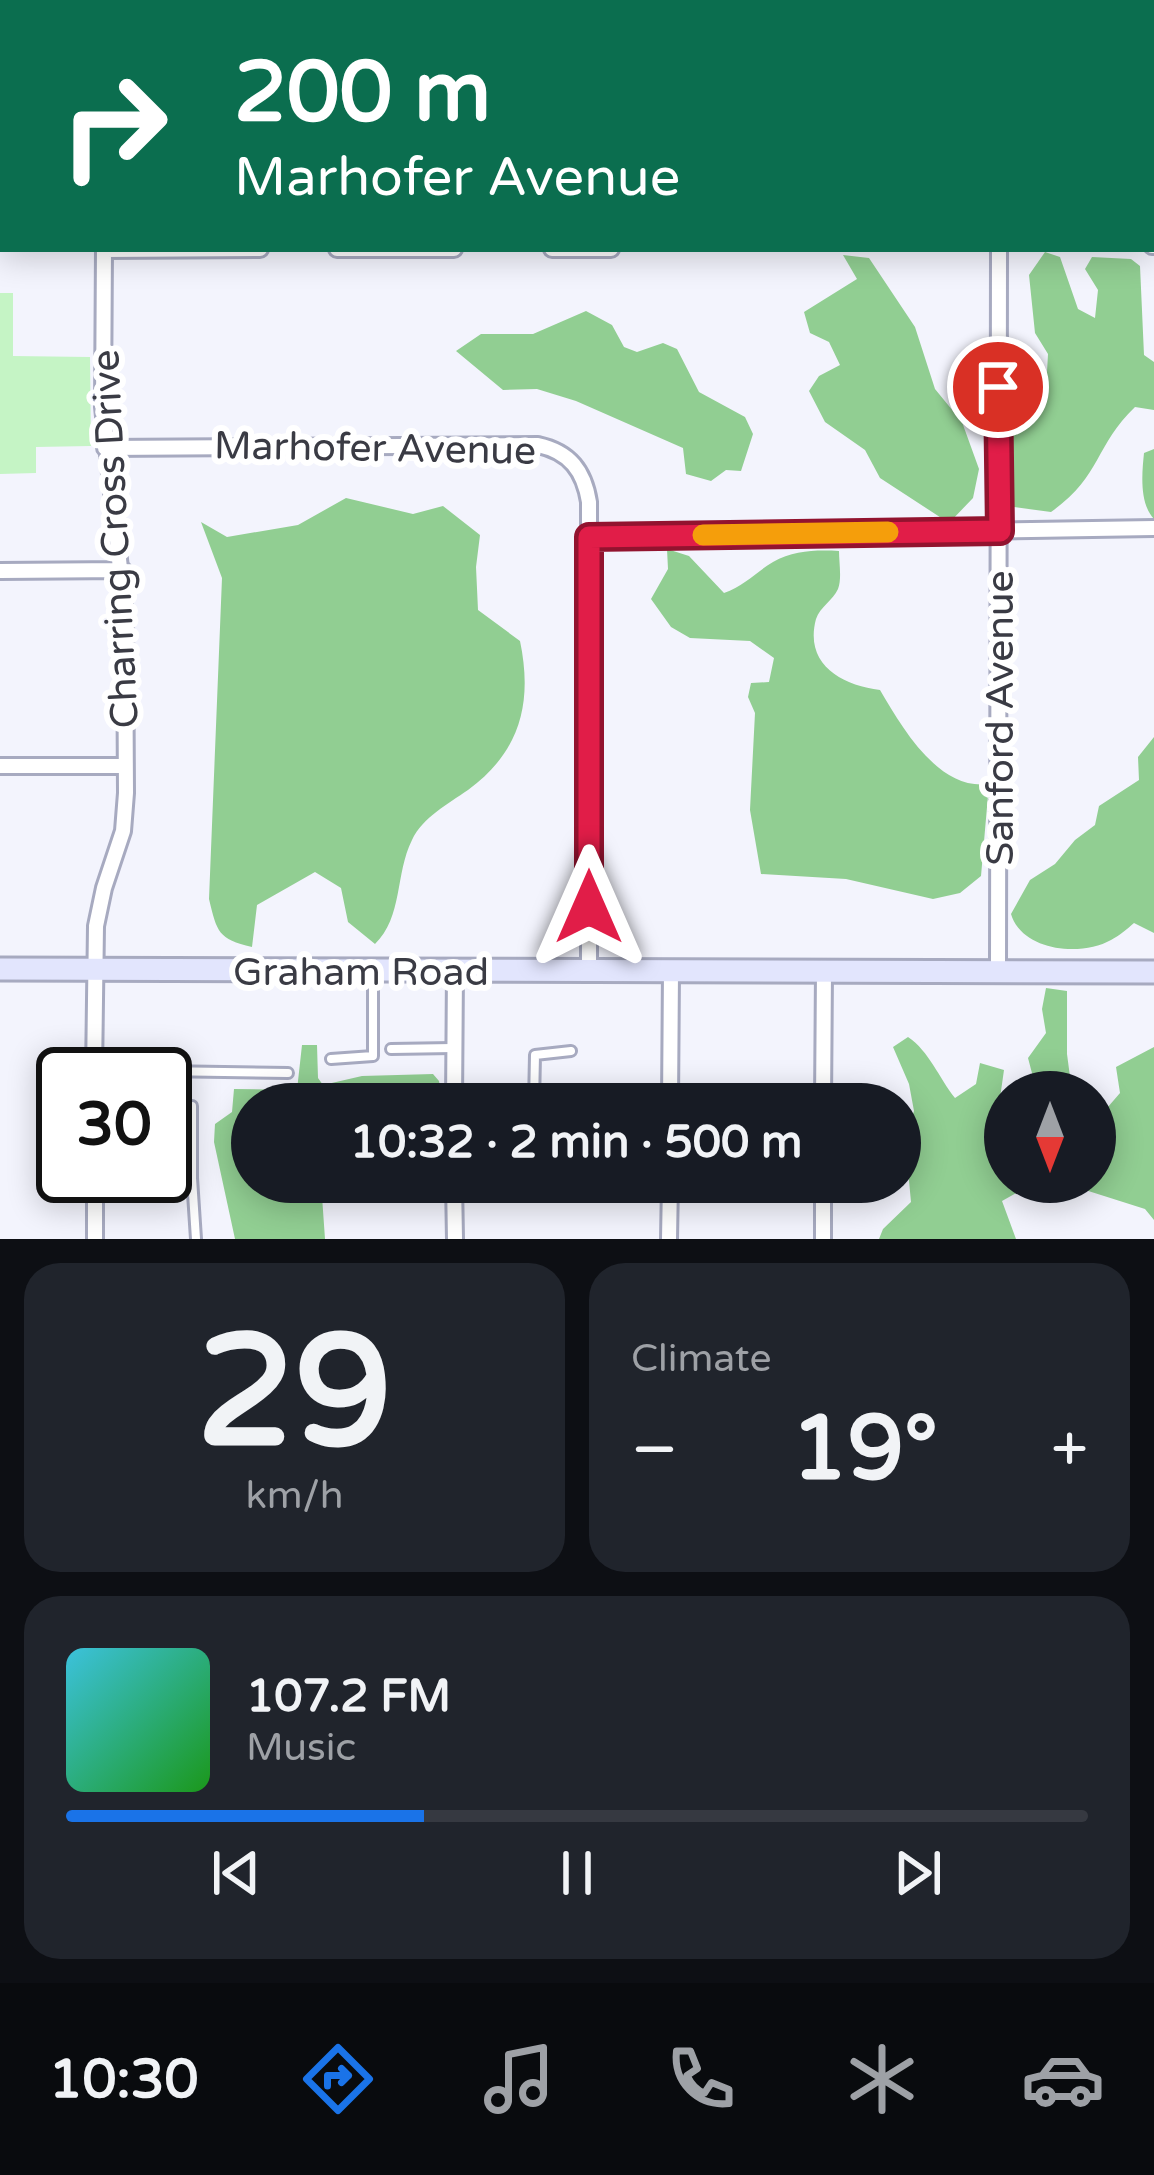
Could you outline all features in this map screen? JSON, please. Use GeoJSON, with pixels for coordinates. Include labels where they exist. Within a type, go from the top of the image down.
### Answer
{"type":"FeatureCollection","features":[{"type":"Feature","properties":{"kind":"main road","name":"Graham Road"},"geometry":{"type":"LineString","coordinates":[[0,969],[1154,973]]}},
{"type":"Feature","properties":{"kind":"street","name":"Charring Cross Drive"},"geometry":{"type":"LineString","coordinates":[[94,1047],[99,907],[123,831],[125,766],[122,570],[105,448],[104,252]]}},
{"type":"Feature","properties":{"kind":"street","name":"Sanford Avenue"},"geometry":{"type":"LineString","coordinates":[[998,972],[999,252]]}},
{"type":"Feature","properties":{"kind":"street","name":"Marhofer Avenue"},"geometry":{"type":"LineString","coordinates":[[105,448],[538,445],[567,456],[579,470],[586,483],[589,537]]}},
{"type":"Feature","properties":{"kind":"street"},"geometry":{"type":"LineString","coordinates":[[589,971],[589,537],[1154,528]]}},
{"type":"Feature","properties":{"kind":"street"},"geometry":{"type":"LineString","coordinates":[[0,571],[122,570]]}},
{"type":"Feature","properties":{"kind":"street"},"geometry":{"type":"LineString","coordinates":[[0,766],[125,766]]}},
{"type":"Feature","properties":{"kind":"street"},"geometry":{"type":"LineString","coordinates":[[454,1083],[455,971]]}},
{"type":"Feature","properties":{"kind":"street"},"geometry":{"type":"LineString","coordinates":[[670,1083],[671,972]]}},
{"type":"Feature","properties":{"kind":"street"},"geometry":{"type":"LineString","coordinates":[[823,1083],[824,972]]}},
{"type":"Feature","properties":{"kind":"street"},"geometry":{"type":"LineString","coordinates":[[95,1203],[95,1239]]}},
{"type":"Feature","properties":{"kind":"street"},"geometry":{"type":"LineString","coordinates":[[454,1203],[454,1239]]}},
{"type":"Feature","properties":{"kind":"street"},"geometry":{"type":"LineString","coordinates":[[669,1239],[670,1203]]}},
{"type":"Feature","properties":{"kind":"street"},"geometry":{"type":"LineString","coordinates":[[823,1203],[823,1239]]}},
{"type":"Feature","properties":{"kind":"lane"},"geometry":{"type":"LineString","coordinates":[[331,1059],[374,1056],[373,971]]}},
{"type":"Feature","properties":{"kind":"lane"},"geometry":{"type":"LineString","coordinates":[[392,1048],[454,1048]]}},
{"type":"Feature","properties":{"kind":"lane"},"geometry":{"type":"LineString","coordinates":[[534,1083],[535,1055],[572,1052]]}},
{"type":"Feature","properties":{"kind":"lane"},"geometry":{"type":"LineString","coordinates":[[192,1073],[288,1073]]}},
{"type":"Feature","properties":{"kind":"lane"},"geometry":{"type":"LineString","coordinates":[[192,1178],[196,1239]]}},
{"type":"Feature","properties":{"kind":"green space"},"geometry":{"type":"Polygon","coordinates":[[[1045,252],[1060,257],[1078,309],[1095,318],[1098,290],[1085,269],[1092,257],[1131,259],[1140,266],[1144,355],[1154,362],[1154,410],[1135,407],[1080,486],[1051,512],[1006,506],[1011,388],[1047,372],[1048,354],[1035,333],[1029,275],[1045,252]]]}},
{"type":"Feature","properties":{"kind":"green space"},"geometry":{"type":"Polygon","coordinates":[[[843,255],[869,258],[915,327],[935,389],[962,422],[979,469],[973,498],[949,523],[880,478],[865,450],[825,422],[809,391],[819,376],[840,365],[829,342],[810,333],[804,312],[857,279],[843,255]]]}},
{"type":"Feature","properties":{"kind":"green space"},"geometry":{"type":"Polygon","coordinates":[[[0,293],[13,293],[13,356],[90,357],[91,446],[36,447],[36,473],[0,474],[0,293]]]}},
{"type":"Feature","properties":{"kind":"green space"},"geometry":{"type":"Polygon","coordinates":[[[586,311],[612,325],[624,347],[637,352],[663,343],[677,349],[699,392],[745,417],[753,434],[741,471],[726,470],[711,481],[686,474],[683,448],[576,401],[537,389],[503,390],[456,351],[481,334],[533,334],[586,311]]]}},
{"type":"Feature","properties":{"kind":"green space"},"geometry":{"type":"Polygon","coordinates":[[[1154,449],[1154,519],[1146,505],[1142,478],[1144,453],[1154,449]]]}},
{"type":"Feature","properties":{"kind":"green space"},"geometry":{"type":"Polygon","coordinates":[[[346,498],[413,514],[443,506],[480,535],[478,610],[520,641],[523,705],[511,743],[500,759],[417,832],[407,853],[395,908],[375,944],[348,922],[341,888],[315,872],[257,905],[252,947],[221,932],[209,899],[222,578],[201,522],[227,537],[298,525],[346,498]]]}},
{"type":"Feature","properties":{"kind":"green space"},"geometry":{"type":"Polygon","coordinates":[[[667,549],[689,556],[724,593],[781,558],[839,551],[839,585],[816,619],[815,648],[839,677],[880,690],[911,738],[938,767],[971,783],[989,784],[981,876],[960,893],[933,899],[846,879],[761,874],[750,810],[755,713],[748,697],[751,683],[769,682],[774,658],[750,641],[690,638],[671,627],[651,599],[668,569],[667,549]]]}},
{"type":"Feature","properties":{"kind":"green space"},"geometry":{"type":"Polygon","coordinates":[[[1154,737],[1154,933],[1134,923],[1099,945],[1069,949],[1027,936],[1011,914],[1030,880],[1055,864],[1095,825],[1099,806],[1139,780],[1138,757],[1154,737]]]}},
{"type":"Feature","properties":{"kind":"green space"},"geometry":{"type":"Polygon","coordinates":[[[1046,988],[1067,991],[1069,1071],[1031,1071],[1028,1058],[1046,1033],[1042,1009],[1046,988]]]}},
{"type":"Feature","properties":{"kind":"green space"},"geometry":{"type":"Polygon","coordinates":[[[908,1037],[928,1057],[955,1098],[976,1084],[980,1063],[1004,1070],[984,1071],[984,1203],[1003,1203],[1016,1239],[879,1239],[910,1203],[921,1203],[921,1083],[909,1083],[893,1047],[908,1037]]]}},
{"type":"Feature","properties":{"kind":"green space"},"geometry":{"type":"Polygon","coordinates":[[[302,1045],[317,1045],[322,1083],[298,1083],[302,1045]]]}},
{"type":"Feature","properties":{"kind":"green space"},"geometry":{"type":"Polygon","coordinates":[[[1154,1047],[1154,1220],[1145,1209],[1116,1200],[1116,1098],[1120,1093],[1116,1067],[1154,1047]]]}},
{"type":"Feature","properties":{"kind":"green space"},"geometry":{"type":"Polygon","coordinates":[[[433,1074],[439,1081],[332,1083],[362,1076],[433,1074]]]}},
{"type":"Feature","properties":{"kind":"green space"},"geometry":{"type":"Polygon","coordinates":[[[231,1113],[231,1203],[322,1203],[325,1239],[235,1239],[214,1142],[215,1124],[231,1113]]]}},
{"type":"Feature","properties":{"kind":"slow traffic"},"geometry":{"type":"LineString","coordinates":[[703,535],[888,532]]}},
{"type":"Feature","properties":{"kind":"route"},"geometry":{"type":"LineString","coordinates":[[589,907],[589,537],[1000,531],[998,387]]}}]}
